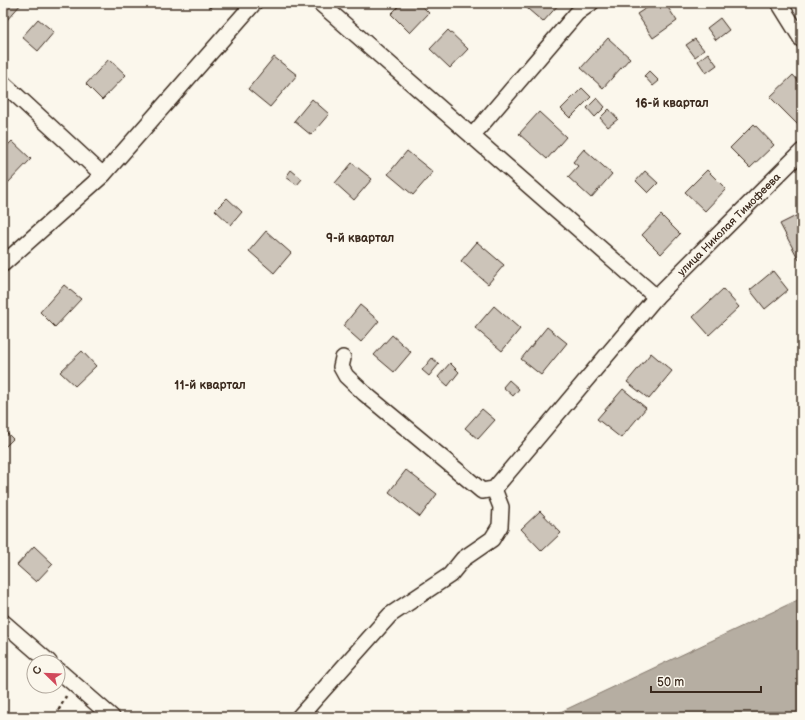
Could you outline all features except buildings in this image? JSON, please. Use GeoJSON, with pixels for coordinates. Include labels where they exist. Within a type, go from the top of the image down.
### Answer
{"type":"FeatureCollection","features":[{"type":"Feature","properties":{"kind":"street"},"geometry":{"type":"LineString","coordinates":[[3,264],[103,175],[254,3]]}},
{"type":"Feature","properties":{"kind":"street"},"geometry":{"type":"LineString","coordinates":[[320,3],[656,297]]}},
{"type":"Feature","properties":{"kind":"street"},"geometry":{"type":"LineString","coordinates":[[472,136],[577,13],[591,3]]}},
{"type":"Feature","properties":{"kind":"street"},"geometry":{"type":"LineString","coordinates":[[780,4],[802,40]]}},
{"type":"Feature","properties":{"kind":"street"},"geometry":{"type":"LineString","coordinates":[[3,83],[103,175]]}},
{"type":"Feature","properties":{"kind":"street","name":"улица Николая Тимофеева"},"geometry":{"type":"LineString","coordinates":[[494,489],[656,297],[802,151]]}},
{"type":"Feature","properties":{"kind":"street"},"geometry":{"type":"LineString","coordinates":[[299,717],[390,615],[450,575],[463,559],[492,539],[500,526],[501,507],[494,489],[482,491],[364,393],[346,376],[340,367],[343,358]]}},
{"type":"Feature","properties":{"kind":"street"},"geometry":{"type":"LineString","coordinates":[[3,622],[40,654]]}},
{"type":"Feature","properties":{"kind":"street"},"geometry":{"type":"LineString","coordinates":[[66,677],[112,717]]}},
{"type":"Feature","properties":{"kind":"path"},"geometry":{"type":"LineString","coordinates":[[55,717],[73,683]]}},
{"type":"Feature","properties":{"kind":"shaded area"},"geometry":{"type":"Polygon","coordinates":[[[802,598],[802,717],[550,717],[802,598]]]}},
{"type":"Feature","properties":{"kind":"district","name":"16-й квартал"},"geometry":{"type":"Point","coordinates":[672,103]}},
{"type":"Feature","properties":{"kind":"district","name":"9-й квартал"},"geometry":{"type":"Point","coordinates":[360,238]}},
{"type":"Feature","properties":{"kind":"district","name":"11-й квартал"},"geometry":{"type":"Point","coordinates":[210,385]}}]}
